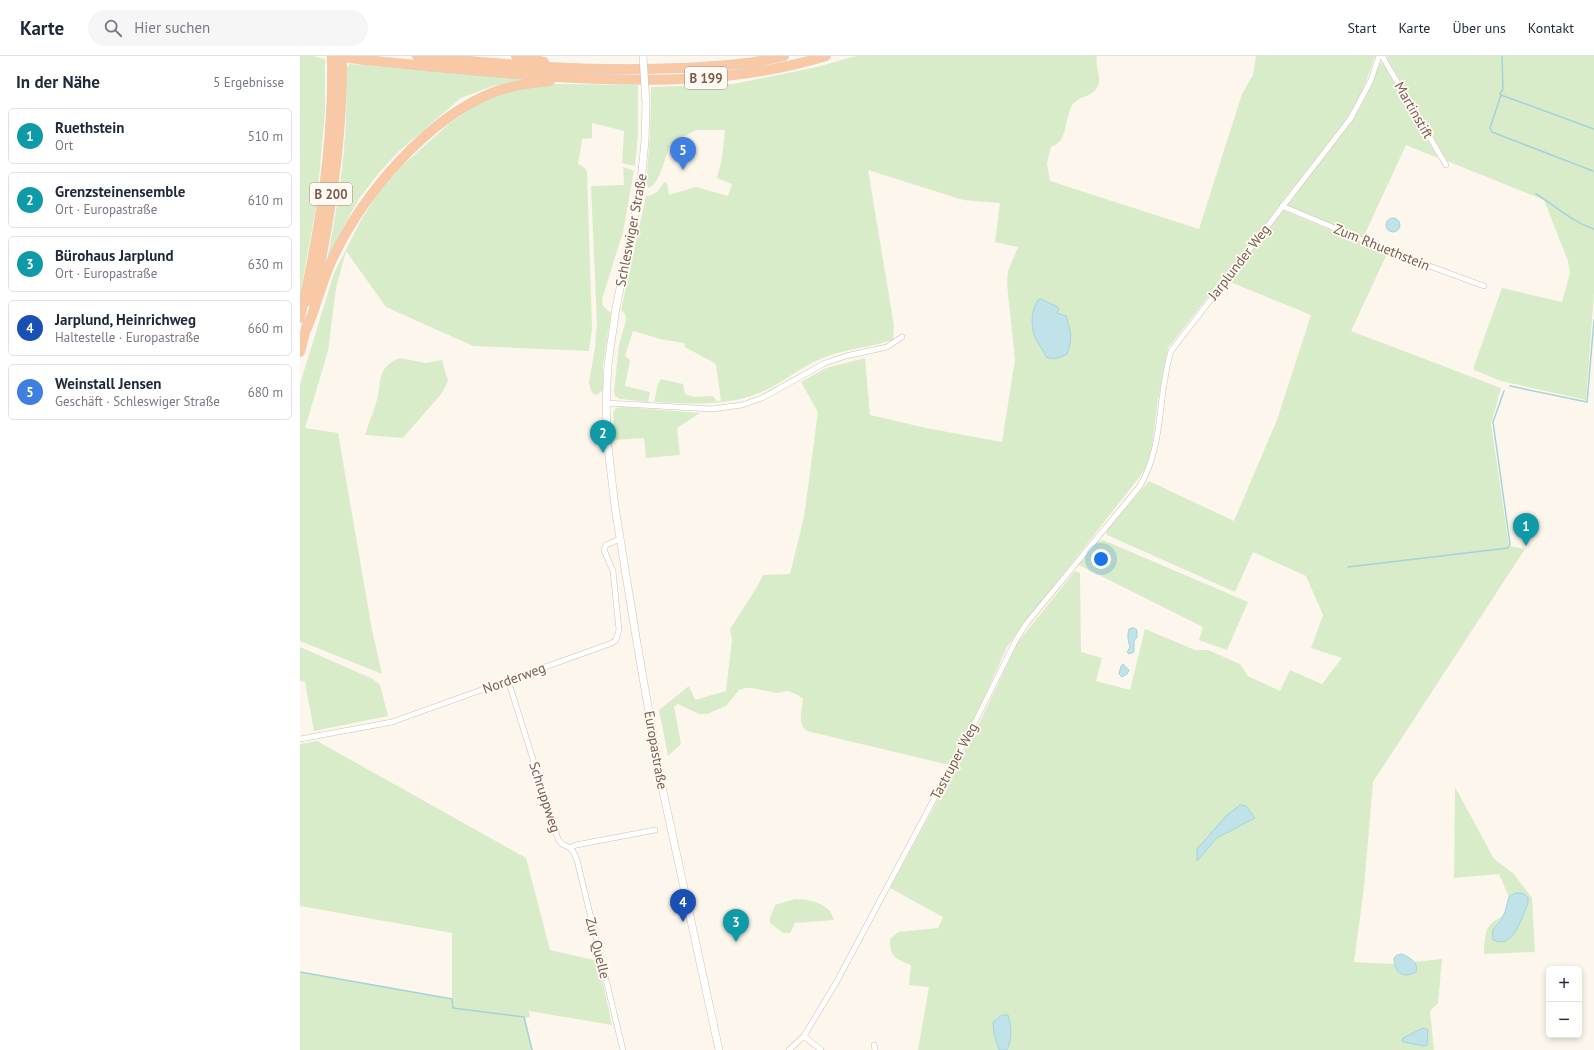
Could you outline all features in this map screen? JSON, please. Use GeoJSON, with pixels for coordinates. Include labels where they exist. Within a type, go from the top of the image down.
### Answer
{"type":"FeatureCollection","features":[{"type":"Feature","properties":{"kind":"highway","name":"B 200"},"geometry":{"type":"LineString","coordinates":[[300,318],[313,262],[328,156],[332,56]]}},
{"type":"Feature","properties":{"kind":"highway","name":"B 199"},"geometry":{"type":"LineString","coordinates":[[338,56],[364,60],[479,71],[602,79],[660,80],[728,76],[786,67],[826,56]]}},
{"type":"Feature","properties":{"kind":"highway","name":"B 200"},"geometry":{"type":"LineString","coordinates":[[300,352],[321,262],[337,156],[342,56]]}},
{"type":"Feature","properties":{"kind":"highway"},"geometry":{"type":"LineString","coordinates":[[417,56],[526,66],[601,69]]}},
{"type":"Feature","properties":{"kind":"highway","name":"B 199"},"geometry":{"type":"LineString","coordinates":[[516,56],[601,69],[658,69],[729,66],[784,56]]}},
{"type":"Feature","properties":{"kind":"highway"},"geometry":{"type":"LineString","coordinates":[[306,330],[331,262],[349,227],[370,195],[404,155],[444,121],[470,104],[494,92],[525,83],[602,79]]}},
{"type":"Feature","properties":{"kind":"main road","name":"Schleswiger Straße"},"geometry":{"type":"LineString","coordinates":[[608,447],[606,403],[611,337],[640,192],[645,142],[646,104],[643,56]]}},
{"type":"Feature","properties":{"kind":"main road","name":"Europastraße"},"geometry":{"type":"LineString","coordinates":[[608,447],[620,539],[661,782],[719,1050]]}},
{"type":"Feature","properties":{"kind":"street","name":"Martinstift"},"geometry":{"type":"LineString","coordinates":[[1380,56],[1446,165]]}},
{"type":"Feature","properties":{"kind":"street","name":"Jarplunder Weg"},"geometry":{"type":"LineString","coordinates":[[1140,486],[1154,455],[1167,368],[1171,351],[1351,118],[1371,80],[1380,56]]}},
{"type":"Feature","properties":{"kind":"street","name":"Zum Rhuethstein"},"geometry":{"type":"LineString","coordinates":[[1282,206],[1394,253],[1484,286]]}},
{"type":"Feature","properties":{"kind":"street"},"geometry":{"type":"LineString","coordinates":[[606,403],[712,409],[742,405],[762,398],[825,364],[846,356],[887,347],[902,337]]}},
{"type":"Feature","properties":{"kind":"street","name":"Tastruper Weg"},"geometry":{"type":"LineString","coordinates":[[789,1050],[804,1036],[836,983],[972,729],[1016,640],[1031,618],[1140,486]]}},
{"type":"Feature","properties":{"kind":"street","name":"Norderweg"},"geometry":{"type":"LineString","coordinates":[[300,739],[392,722],[612,643],[616,640],[619,630],[613,571],[604,550],[606,545],[620,539]]}},
{"type":"Feature","properties":{"kind":"street","name":"Schruppweg"},"geometry":{"type":"LineString","coordinates":[[508,680],[558,838],[562,844],[570,848],[576,845],[655,830]]}},
{"type":"Feature","properties":{"kind":"street","name":"Zur Quelle"},"geometry":{"type":"LineString","coordinates":[[570,848],[577,860],[623,1050]]}},
{"type":"Feature","properties":{"kind":"street"},"geometry":{"type":"LineString","coordinates":[[804,1036],[821,1050]]}},
{"type":"Feature","properties":{"kind":"green space"},"geometry":{"type":"Polygon","coordinates":[[[300,56],[312,56],[325,59],[325,112],[317,201],[300,296],[300,56]]]}},
{"type":"Feature","properties":{"kind":"green space"},"geometry":{"type":"Polygon","coordinates":[[[856,56],[1097,56],[1096,60],[1099,77],[1098,85],[1094,92],[1078,99],[1073,104],[1062,139],[1051,147],[1047,163],[1050,181],[1199,229],[1242,94],[1253,75],[1256,56],[1375,56],[1358,100],[1343,124],[1168,348],[1158,400],[1152,446],[1146,467],[1007,647],[973,722],[949,765],[807,731],[802,725],[801,721],[803,699],[798,695],[788,691],[776,693],[752,688],[739,690],[726,706],[707,714],[699,714],[678,704],[674,707],[681,744],[668,756],[659,710],[689,686],[695,700],[726,691],[732,640],[730,629],[763,575],[790,574],[804,517],[818,412],[801,382],[826,368],[865,358],[870,415],[926,428],[1002,442],[1015,360],[1007,283],[1008,271],[1018,247],[995,242],[1000,203],[963,200],[868,170],[894,326],[893,340],[823,358],[770,388],[742,398],[713,403],[654,402],[658,384],[661,379],[683,384],[685,394],[694,397],[713,396],[716,401],[721,401],[716,364],[685,347],[684,343],[660,339],[633,331],[625,356],[630,360],[625,386],[650,392],[648,402],[620,399],[615,396],[614,391],[619,345],[626,320],[625,314],[621,310],[646,196],[657,192],[664,182],[667,183],[669,195],[696,187],[728,196],[732,184],[717,178],[722,159],[725,130],[696,130],[670,144],[659,175],[653,185],[649,188],[646,184],[650,136],[651,87],[733,84],[817,67],[856,56]],[[1054,306],[1035,337],[1046,357],[1063,314],[1057,313],[1059,309],[1054,306]]]}},
{"type":"Feature","properties":{"kind":"green space"},"geometry":{"type":"Polygon","coordinates":[[[1387,56],[1594,56],[1594,293],[1586,400],[1501,381],[1474,370],[1474,366],[1502,288],[1562,302],[1570,273],[1568,261],[1544,200],[1447,161],[1387,56]]]}},
{"type":"Feature","properties":{"kind":"green space"},"geometry":{"type":"Polygon","coordinates":[[[1382,63],[1438,158],[1406,145],[1363,238],[1286,205],[1360,108],[1372,84],[1379,64],[1382,63]]]}},
{"type":"Feature","properties":{"kind":"green space"},"geometry":{"type":"Polygon","coordinates":[[[349,64],[524,79],[493,86],[461,98],[398,152],[378,174],[359,199],[327,260],[336,208],[345,138],[347,68],[349,64]]]}},
{"type":"Feature","properties":{"kind":"green space"},"geometry":{"type":"Polygon","coordinates":[[[557,84],[638,85],[638,134],[635,166],[622,163],[624,131],[592,123],[592,138],[582,139],[578,164],[585,168],[587,172],[592,329],[589,351],[473,346],[386,307],[346,251],[336,288],[328,351],[305,428],[338,433],[372,630],[382,674],[300,641],[300,384],[334,273],[360,222],[379,192],[402,166],[450,123],[479,103],[506,92],[526,87],[557,84]]]}},
{"type":"Feature","properties":{"kind":"green space"},"geometry":{"type":"Polygon","coordinates":[[[623,167],[634,171],[623,232],[602,299],[603,306],[611,313],[603,365],[603,390],[594,395],[589,382],[595,348],[597,323],[591,186],[624,185],[623,167]]]}},
{"type":"Feature","properties":{"kind":"green space"},"geometry":{"type":"Polygon","coordinates":[[[1283,210],[1387,254],[1351,331],[1501,388],[1491,424],[1509,546],[1525,549],[1373,782],[1364,887],[1354,962],[1394,964],[1401,974],[1417,968],[1414,962],[1442,959],[1438,1003],[1430,1011],[1434,1050],[1007,1050],[1010,1042],[994,1034],[999,1050],[918,1050],[929,987],[909,985],[911,965],[897,959],[892,954],[890,939],[898,932],[938,928],[943,917],[890,888],[980,722],[1018,642],[1075,571],[1080,573],[1081,652],[1102,658],[1096,681],[1130,690],[1145,629],[1195,650],[1208,650],[1240,664],[1248,676],[1280,691],[1290,670],[1322,684],[1342,658],[1311,648],[1323,615],[1306,576],[1253,552],[1235,592],[1107,535],[1106,531],[1149,481],[1234,521],[1277,420],[1311,315],[1228,281],[1283,210]],[[1240,805],[1198,860],[1217,838],[1255,818],[1246,806],[1240,805]]]}},
{"type":"Feature","properties":{"kind":"green space"},"geometry":{"type":"Polygon","coordinates":[[[400,358],[426,363],[442,360],[448,381],[442,393],[403,438],[365,435],[377,401],[382,373],[388,365],[400,358]]]}},
{"type":"Feature","properties":{"kind":"green space"},"geometry":{"type":"Polygon","coordinates":[[[623,407],[700,413],[677,428],[680,455],[646,458],[644,438],[615,440],[613,412],[616,408],[623,407]]]}},
{"type":"Feature","properties":{"kind":"green space"},"geometry":{"type":"Polygon","coordinates":[[[1103,540],[1248,602],[1227,650],[1199,640],[1203,627],[1079,565],[1079,562],[1096,542],[1103,540]]]}},
{"type":"Feature","properties":{"kind":"green space"},"geometry":{"type":"Polygon","coordinates":[[[300,647],[373,679],[380,685],[388,716],[314,731],[305,682],[300,681],[300,647]]]}},
{"type":"Feature","properties":{"kind":"green space"},"geometry":{"type":"Polygon","coordinates":[[[317,741],[526,858],[550,950],[598,961],[612,1025],[529,1011],[530,1017],[525,1018],[532,1050],[300,1050],[300,972],[452,999],[452,933],[300,906],[300,744],[317,741]]]}},
{"type":"Feature","properties":{"kind":"green space"},"geometry":{"type":"Polygon","coordinates":[[[1455,787],[1494,859],[1513,873],[1532,898],[1535,952],[1484,954],[1485,936],[1489,927],[1492,923],[1503,917],[1495,925],[1493,940],[1515,893],[1509,897],[1499,874],[1454,878],[1455,787]]]}},
{"type":"Feature","properties":{"kind":"green space"},"geometry":{"type":"Polygon","coordinates":[[[795,899],[809,900],[823,905],[830,911],[834,920],[795,923],[790,933],[783,933],[770,923],[770,918],[775,905],[795,899]]]}},
{"type":"Feature","properties":{"kind":"water"},"geometry":{"type":"Polygon","coordinates":[[[1393,218],[1398,220],[1400,225],[1398,230],[1393,232],[1388,230],[1386,225],[1388,220],[1393,218]]]}},
{"type":"Feature","properties":{"kind":"water"},"geometry":{"type":"Polygon","coordinates":[[[1039,299],[1058,307],[1059,309],[1057,313],[1066,316],[1071,339],[1067,354],[1062,357],[1046,357],[1034,335],[1032,316],[1034,307],[1039,299]]]}},
{"type":"Feature","properties":{"kind":"water"},"geometry":{"type":"Polygon","coordinates":[[[1132,628],[1137,630],[1137,637],[1134,641],[1134,652],[1129,654],[1127,652],[1130,647],[1128,634],[1129,629],[1132,628]]]}},
{"type":"Feature","properties":{"kind":"water"},"geometry":{"type":"Polygon","coordinates":[[[1123,664],[1129,670],[1127,674],[1122,677],[1119,674],[1123,664]]]}},
{"type":"Feature","properties":{"kind":"water"},"geometry":{"type":"Polygon","coordinates":[[[1240,805],[1246,806],[1255,818],[1217,838],[1197,861],[1197,849],[1226,816],[1240,805]]]}},
{"type":"Feature","properties":{"kind":"water"},"geometry":{"type":"Polygon","coordinates":[[[1515,893],[1528,897],[1528,903],[1516,931],[1506,941],[1500,942],[1493,940],[1492,935],[1495,926],[1504,914],[1509,897],[1515,893]]]}},
{"type":"Feature","properties":{"kind":"water"},"geometry":{"type":"Polygon","coordinates":[[[1402,954],[1415,963],[1417,969],[1416,972],[1403,975],[1397,970],[1394,963],[1394,958],[1397,955],[1402,954]]]}},
{"type":"Feature","properties":{"kind":"water"},"geometry":{"type":"Polygon","coordinates":[[[1002,1015],[1008,1015],[1010,1024],[1011,1037],[1007,1050],[999,1050],[994,1034],[993,1022],[1002,1015]]]}},
{"type":"Feature","properties":{"kind":"water"},"geometry":{"type":"Polygon","coordinates":[[[1423,1028],[1428,1030],[1427,1045],[1425,1046],[1402,1041],[1403,1038],[1423,1028]]]}},
{"type":"Feature","properties":{"kind":"waterway"},"geometry":{"type":"LineString","coordinates":[[1502,56],[1503,89],[1500,94],[1501,95],[1594,129]]}},
{"type":"Feature","properties":{"kind":"waterway"},"geometry":{"type":"LineString","coordinates":[[1501,95],[1490,128],[1492,132],[1593,171]]}},
{"type":"Feature","properties":{"kind":"waterway"},"geometry":{"type":"LineString","coordinates":[[1536,194],[1571,218],[1594,229]]}},
{"type":"Feature","properties":{"kind":"waterway"},"geometry":{"type":"LineString","coordinates":[[1510,386],[1587,402],[1594,320]]}},
{"type":"Feature","properties":{"kind":"waterway"},"geometry":{"type":"LineString","coordinates":[[1348,567],[1508,548],[1510,544],[1493,422],[1504,391]]}},
{"type":"Feature","properties":{"kind":"waterway"},"geometry":{"type":"LineString","coordinates":[[300,972],[452,999],[453,1008],[524,1017],[532,1050]]}},
{"type":"Feature","properties":{"kind":"place","name":"Weinstall Jensen"},"geometry":{"type":"Point","coordinates":[683,170]}},
{"type":"Feature","properties":{"kind":"place","name":"Grenzsteinensemble"},"geometry":{"type":"Point","coordinates":[603,453]}},
{"type":"Feature","properties":{"kind":"place","name":"Ruethstein"},"geometry":{"type":"Point","coordinates":[1526,546]}},
{"type":"Feature","properties":{"kind":"place","name":"Jarplund, Heinrichweg"},"geometry":{"type":"Point","coordinates":[683,922]}},
{"type":"Feature","properties":{"kind":"place","name":"Bürohaus Jarplund"},"geometry":{"type":"Point","coordinates":[736,942]}}]}
